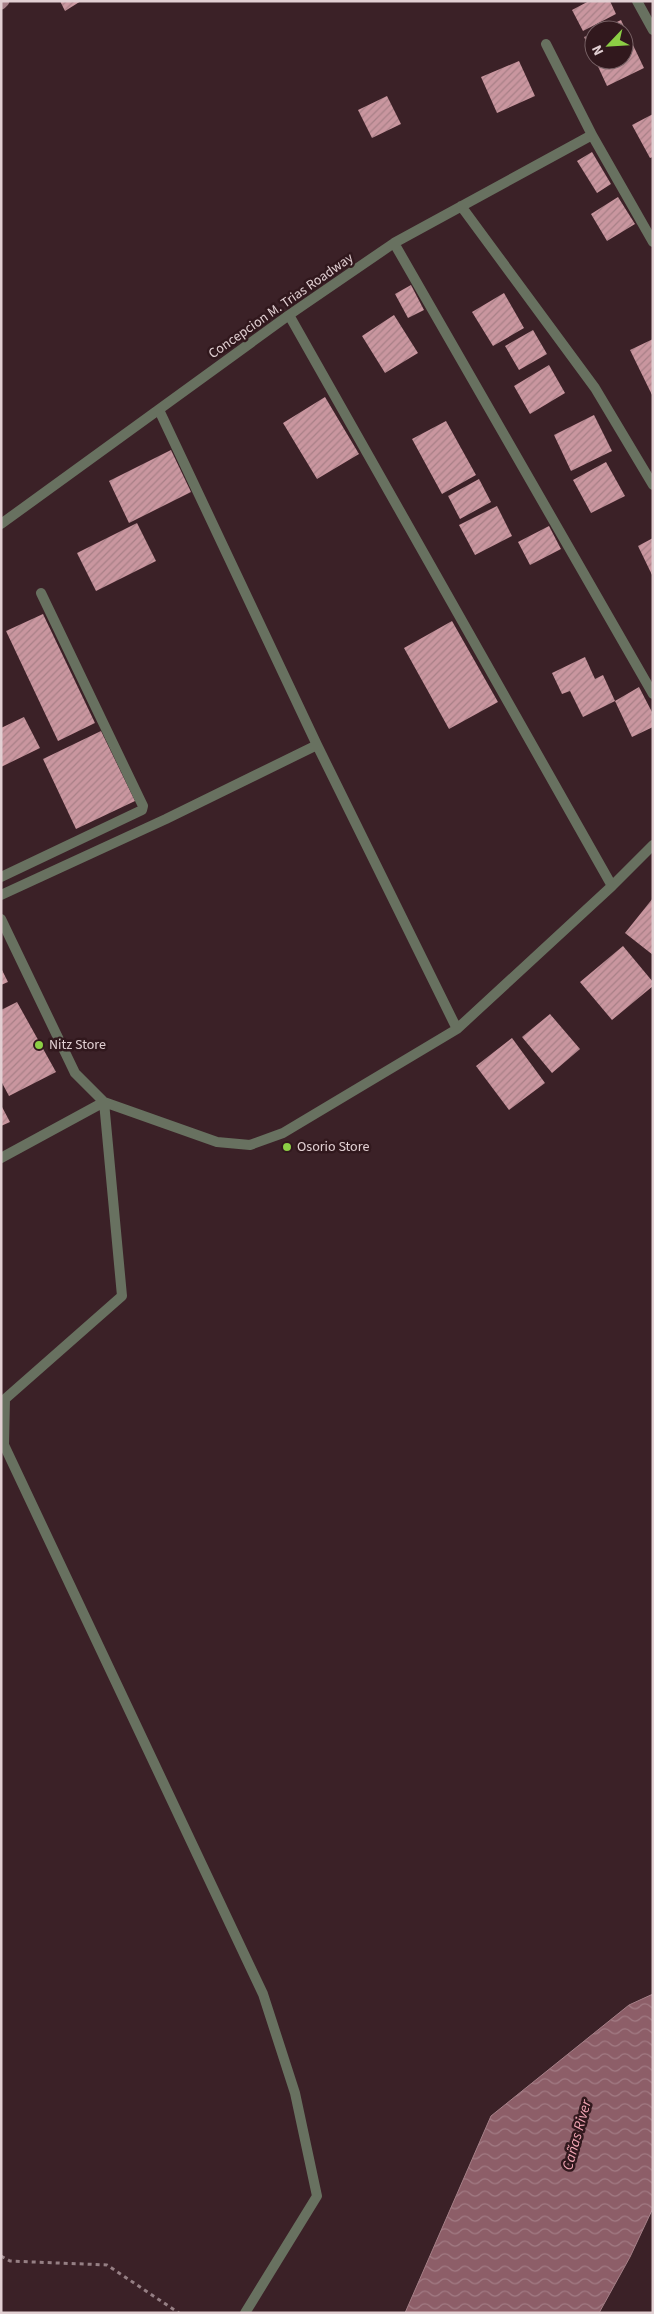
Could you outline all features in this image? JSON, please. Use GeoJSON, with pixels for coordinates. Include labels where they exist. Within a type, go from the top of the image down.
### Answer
{"type":"FeatureCollection","features":[{"type":"Feature","properties":{"kind":"street"},"geometry":{"type":"LineString","coordinates":[[637,1],[653,30]]}},
{"type":"Feature","properties":{"kind":"street"},"geometry":{"type":"LineString","coordinates":[[546,44],[592,135],[653,242]]}},
{"type":"Feature","properties":{"kind":"street","name":"Concepcion M. Trias Roadway"},"geometry":{"type":"LineString","coordinates":[[1,524],[289,315],[394,243],[592,135]]}},
{"type":"Feature","properties":{"kind":"street"},"geometry":{"type":"LineString","coordinates":[[461,206],[595,388],[653,485]]}},
{"type":"Feature","properties":{"kind":"street"},"geometry":{"type":"LineString","coordinates":[[394,243],[653,694]]}},
{"type":"Feature","properties":{"kind":"street"},"geometry":{"type":"LineString","coordinates":[[289,315],[612,886]]}},
{"type":"Feature","properties":{"kind":"street"},"geometry":{"type":"LineString","coordinates":[[159,410],[317,745],[457,1029]]}},
{"type":"Feature","properties":{"kind":"street"},"geometry":{"type":"LineString","coordinates":[[1,877],[142,810],[143,806],[41,593]]}},
{"type":"Feature","properties":{"kind":"street"},"geometry":{"type":"LineString","coordinates":[[1,895],[166,819],[317,745]]}},
{"type":"Feature","properties":{"kind":"street"},"geometry":{"type":"LineString","coordinates":[[1,919],[75,1073],[104,1102],[217,1142],[250,1145],[283,1133],[457,1029],[612,886],[653,845]]}},
{"type":"Feature","properties":{"kind":"street"},"geometry":{"type":"LineString","coordinates":[[1,1158],[104,1102]]}},
{"type":"Feature","properties":{"kind":"street"},"geometry":{"type":"LineString","coordinates":[[104,1102],[122,1296],[5,1399],[4,1445],[263,1994],[295,2093],[317,2196],[245,2313]]}},
{"type":"Feature","properties":{"kind":"path"},"geometry":{"type":"LineString","coordinates":[[1,2256],[10,2261],[107,2265],[179,2313]]}},
{"type":"Feature","properties":{"kind":"water","name":"Cañas River"},"geometry":{"type":"Polygon","coordinates":[[[653,1994],[653,2208],[630,2257],[599,2313],[405,2313],[491,2116],[629,2005],[653,1994]]]}},
{"type":"Feature","properties":{"kind":"building"},"geometry":{"type":"Polygon","coordinates":[[[60,1],[81,1],[65,11],[60,1]]]}},
{"type":"Feature","properties":{"kind":"building"},"geometry":{"type":"Polygon","coordinates":[[[589,1],[610,1],[616,14],[604,20],[584,20],[583,31],[572,10],[589,1]]]}},
{"type":"Feature","properties":{"kind":"building"},"geometry":{"type":"Polygon","coordinates":[[[634,47],[644,68],[607,86],[600,70],[634,70],[634,47]]]}},
{"type":"Feature","properties":{"kind":"building"},"geometry":{"type":"Polygon","coordinates":[[[519,61],[535,96],[497,113],[481,77],[519,61]]]}},
{"type":"Feature","properties":{"kind":"building"},"geometry":{"type":"Polygon","coordinates":[[[387,96],[401,124],[372,138],[358,110],[387,96]]]}},
{"type":"Feature","properties":{"kind":"building"},"geometry":{"type":"Polygon","coordinates":[[[653,114],[653,157],[650,158],[632,125],[653,114]]]}},
{"type":"Feature","properties":{"kind":"building"},"geometry":{"type":"Polygon","coordinates":[[[592,152],[611,184],[597,193],[577,161],[592,152]]]}},
{"type":"Feature","properties":{"kind":"building"},"geometry":{"type":"Polygon","coordinates":[[[618,197],[635,224],[607,241],[591,214],[618,197]]]}},
{"type":"Feature","properties":{"kind":"building"},"geometry":{"type":"Polygon","coordinates":[[[411,285],[424,310],[408,318],[395,294],[411,285]]]}},
{"type":"Feature","properties":{"kind":"building"},"geometry":{"type":"Polygon","coordinates":[[[504,293],[524,328],[493,346],[472,312],[504,293]]]}},
{"type":"Feature","properties":{"kind":"building"},"geometry":{"type":"Polygon","coordinates":[[[394,315],[418,353],[385,373],[362,336],[394,315]]]}},
{"type":"Feature","properties":{"kind":"building"},"geometry":{"type":"Polygon","coordinates":[[[533,330],[547,354],[519,370],[505,346],[533,330]]]}},
{"type":"Feature","properties":{"kind":"building"},"geometry":{"type":"Polygon","coordinates":[[[653,339],[653,397],[630,350],[653,339]]]}},
{"type":"Feature","properties":{"kind":"building"},"geometry":{"type":"Polygon","coordinates":[[[549,365],[565,393],[530,414],[514,386],[549,365]]]}},
{"type":"Feature","properties":{"kind":"building"},"geometry":{"type":"Polygon","coordinates":[[[325,397],[359,454],[317,479],[283,423],[325,397]]]}},
{"type":"Feature","properties":{"kind":"building"},"geometry":{"type":"Polygon","coordinates":[[[594,415],[612,451],[571,471],[554,435],[594,415]]]}},
{"type":"Feature","properties":{"kind":"building"},"geometry":{"type":"Polygon","coordinates":[[[446,421],[476,475],[442,494],[412,439],[446,421]]]}},
{"type":"Feature","properties":{"kind":"building"},"geometry":{"type":"Polygon","coordinates":[[[171,450],[191,492],[129,523],[109,481],[171,450]]]}},
{"type":"Feature","properties":{"kind":"building"},"geometry":{"type":"Polygon","coordinates":[[[606,462],[625,496],[591,513],[573,480],[606,462]]]}},
{"type":"Feature","properties":{"kind":"building"},"geometry":{"type":"Polygon","coordinates":[[[479,479],[491,502],[460,519],[448,496],[479,479]]]}},
{"type":"Feature","properties":{"kind":"building"},"geometry":{"type":"Polygon","coordinates":[[[497,506],[512,536],[475,555],[459,525],[497,506]]]}},
{"type":"Feature","properties":{"kind":"building"},"geometry":{"type":"Polygon","coordinates":[[[137,523],[156,561],[96,591],[77,553],[137,523]]]}},
{"type":"Feature","properties":{"kind":"building"},"geometry":{"type":"Polygon","coordinates":[[[549,526],[561,549],[530,565],[518,542],[549,526]]]}},
{"type":"Feature","properties":{"kind":"building"},"geometry":{"type":"Polygon","coordinates":[[[653,538],[653,577],[638,546],[653,538]]]}},
{"type":"Feature","properties":{"kind":"building"},"geometry":{"type":"Polygon","coordinates":[[[43,614],[95,723],[58,741],[6,631],[43,614]]]}},
{"type":"Feature","properties":{"kind":"building"},"geometry":{"type":"Polygon","coordinates":[[[452,621],[498,702],[449,729],[404,648],[452,621]]]}},
{"type":"Feature","properties":{"kind":"building"},"geometry":{"type":"Polygon","coordinates":[[[585,657],[595,679],[603,675],[615,701],[583,717],[570,691],[562,694],[552,673],[585,657]]]}},
{"type":"Feature","properties":{"kind":"building"},"geometry":{"type":"Polygon","coordinates":[[[639,687],[653,714],[653,727],[632,737],[615,701],[639,687]]]}},
{"type":"Feature","properties":{"kind":"building"},"geometry":{"type":"Polygon","coordinates":[[[24,717],[40,748],[1,767],[1,728],[24,717]]]}},
{"type":"Feature","properties":{"kind":"building"},"geometry":{"type":"Polygon","coordinates":[[[101,731],[135,801],[76,829],[43,759],[101,731]]]}},
{"type":"Feature","properties":{"kind":"building"},"geometry":{"type":"Polygon","coordinates":[[[653,898],[653,955],[625,933],[653,898]]]}},
{"type":"Feature","properties":{"kind":"building"},"geometry":{"type":"Polygon","coordinates":[[[623,946],[653,982],[653,986],[612,1020],[580,982],[623,946]]]}},
{"type":"Feature","properties":{"kind":"building"},"geometry":{"type":"Polygon","coordinates":[[[1,968],[8,982],[1,985],[1,968]]]}},
{"type":"Feature","properties":{"kind":"building"},"geometry":{"type":"Polygon","coordinates":[[[17,1002],[56,1072],[9,1096],[1,1081],[1,1010],[17,1002]]]}},
{"type":"Feature","properties":{"kind":"building"},"geometry":{"type":"Polygon","coordinates":[[[550,1014],[580,1049],[552,1073],[522,1037],[550,1014]]]}},
{"type":"Feature","properties":{"kind":"building"},"geometry":{"type":"Polygon","coordinates":[[[512,1038],[545,1083],[509,1110],[476,1066],[512,1038]]]}},
{"type":"Feature","properties":{"kind":"building"},"geometry":{"type":"Polygon","coordinates":[[[1,1105],[10,1122],[1,1126],[1,1105]]]}},
{"type":"Feature","properties":{"kind":"waterway"},"geometry":{"type":"LineString","coordinates":[[1,4],[4,1]]}},
{"type":"Feature","properties":{"kind":"place","name":"Nitz Store"},"geometry":{"type":"Point","coordinates":[39,1045]}},
{"type":"Feature","properties":{"kind":"place","name":"Osorio Store"},"geometry":{"type":"Point","coordinates":[287,1147]}}]}
